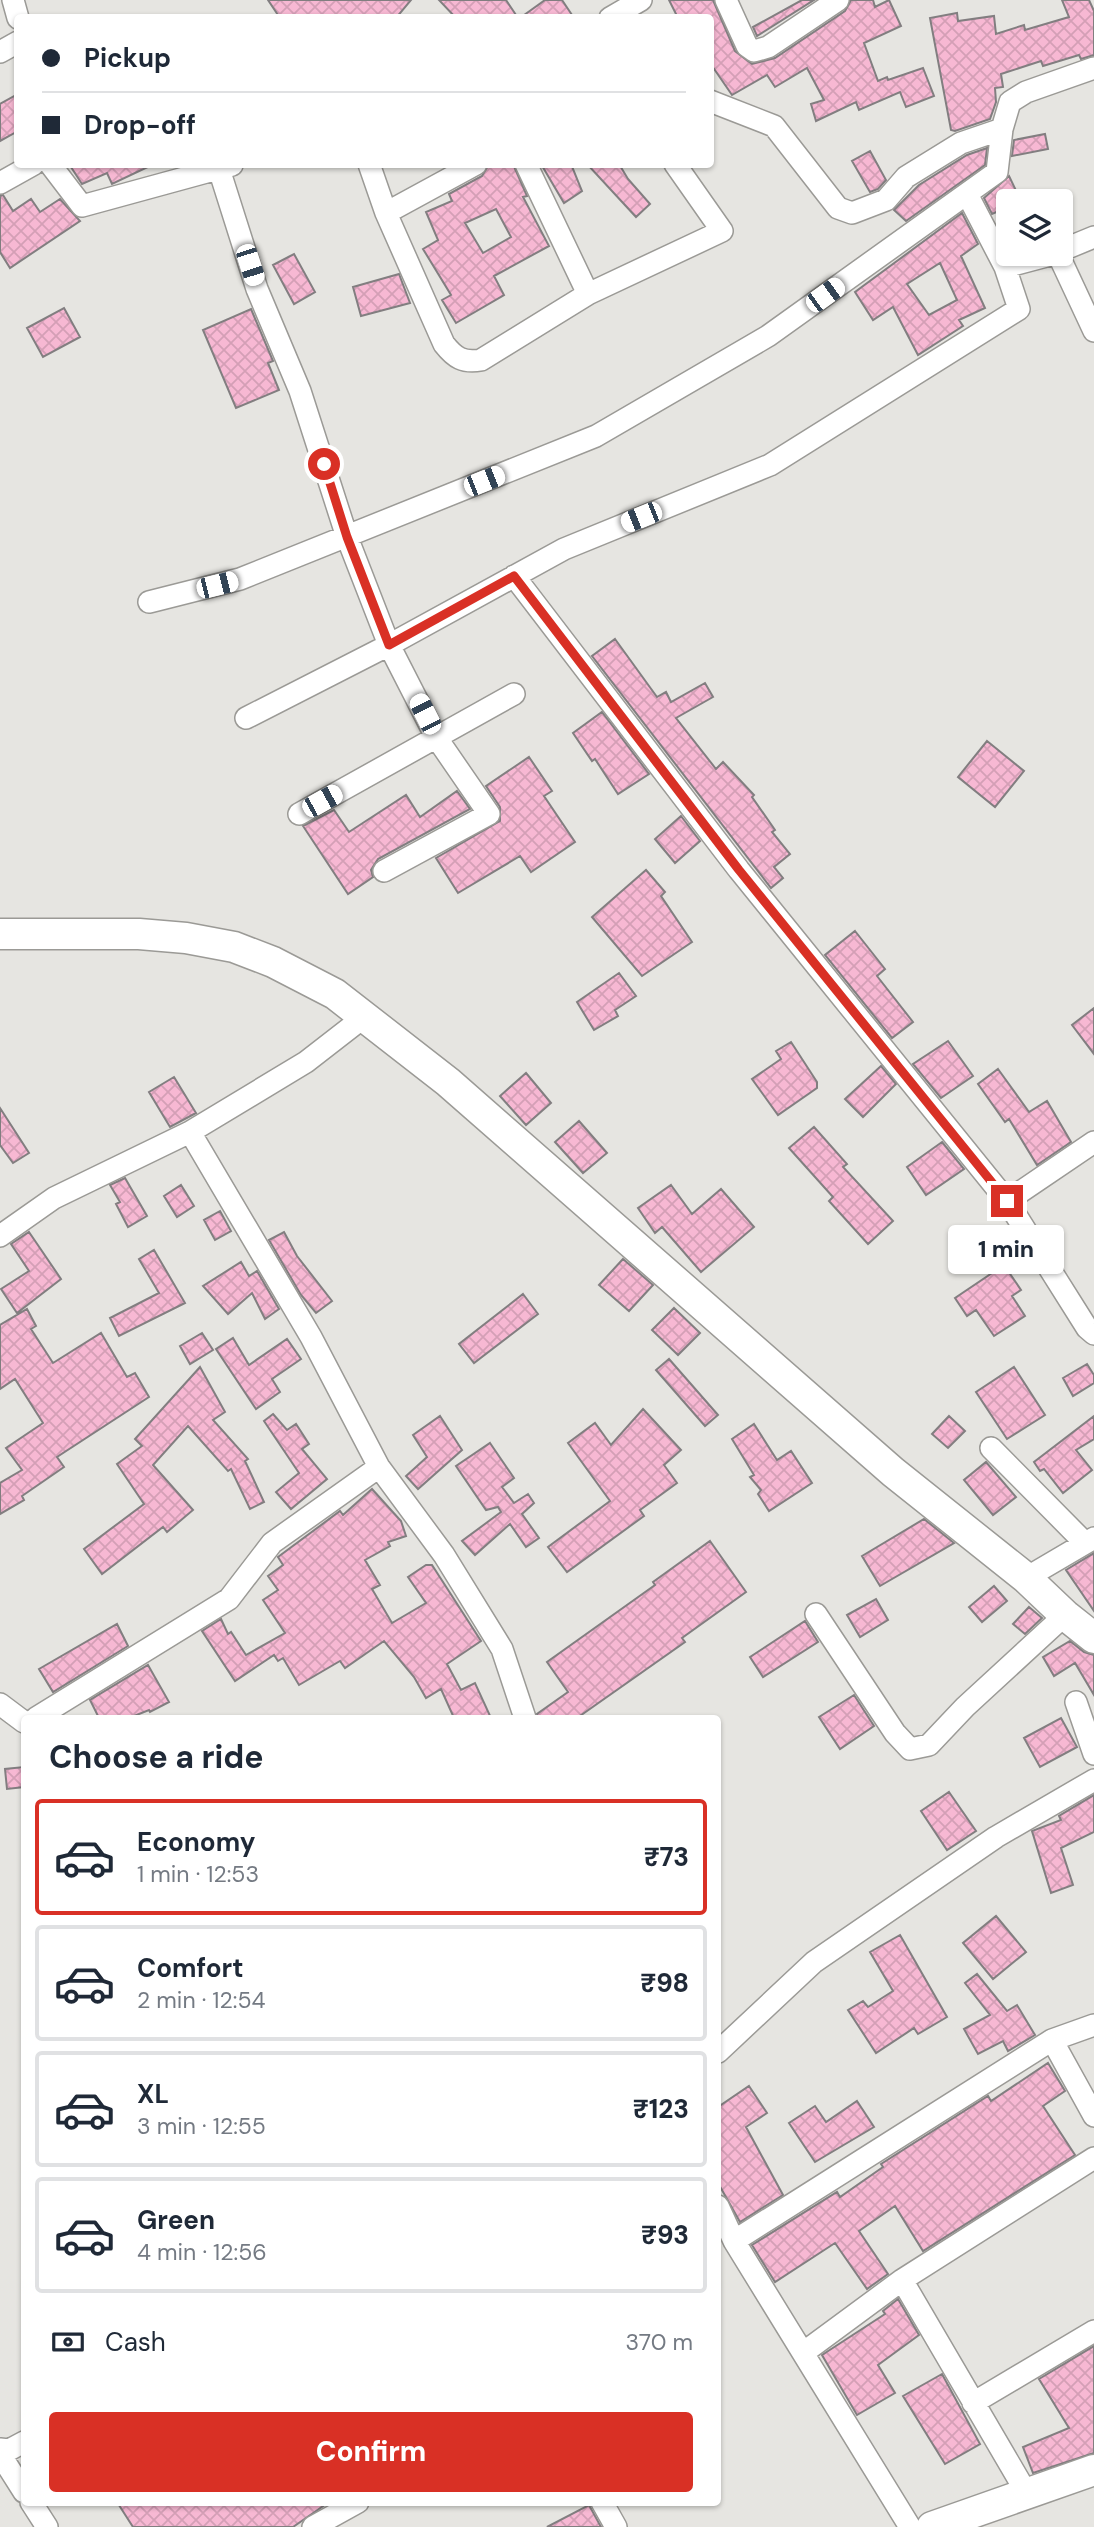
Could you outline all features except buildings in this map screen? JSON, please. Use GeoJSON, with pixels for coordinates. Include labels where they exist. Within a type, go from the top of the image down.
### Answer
{"type":"FeatureCollection","features":[{"type":"Feature","properties":{"kind":"street"},"geometry":{"type":"LineString","coordinates":[[617,14],[641,0]]}},
{"type":"Feature","properties":{"kind":"street"},"geometry":{"type":"LineString","coordinates":[[726,0],[747,46],[754,51],[768,47],[838,0]]}},
{"type":"Feature","properties":{"kind":"street"},"geometry":{"type":"LineString","coordinates":[[149,602],[240,579],[596,436],[768,336],[998,172],[1002,129],[1010,102],[1026,92],[1094,68]]}},
{"type":"Feature","properties":{"kind":"street"},"geometry":{"type":"LineString","coordinates":[[714,103],[774,126],[833,202],[852,212],[886,200],[906,177],[961,143],[1002,129]]}},
{"type":"Feature","properties":{"kind":"street"},"geometry":{"type":"LineString","coordinates":[[0,183],[27,168]]}},
{"type":"Feature","properties":{"kind":"street"},"geometry":{"type":"LineString","coordinates":[[53,168],[82,206],[222,168]]}},
{"type":"Feature","properties":{"kind":"street"},"geometry":{"type":"LineString","coordinates":[[226,168],[257,289],[300,391],[347,537],[389,645],[436,737],[489,814],[384,871]]}},
{"type":"Feature","properties":{"kind":"street"},"geometry":{"type":"LineString","coordinates":[[370,168],[386,213],[444,344],[459,360],[481,359],[588,294],[722,231],[678,168]]}},
{"type":"Feature","properties":{"kind":"street"},"geometry":{"type":"LineString","coordinates":[[386,213],[469,168]]}},
{"type":"Feature","properties":{"kind":"street"},"geometry":{"type":"LineString","coordinates":[[528,168],[588,294]]}},
{"type":"Feature","properties":{"kind":"street"},"geometry":{"type":"LineString","coordinates":[[246,718],[389,645],[564,549],[770,465],[1019,309],[1008,276],[967,194]]}},
{"type":"Feature","properties":{"kind":"street"},"geometry":{"type":"LineString","coordinates":[[1073,246],[1094,237]]}},
{"type":"Feature","properties":{"kind":"street"},"geometry":{"type":"LineString","coordinates":[[1008,276],[1029,266]]}},
{"type":"Feature","properties":{"kind":"street"},"geometry":{"type":"LineString","coordinates":[[1063,266],[1094,331]]}},
{"type":"Feature","properties":{"kind":"street"},"geometry":{"type":"LineString","coordinates":[[514,576],[739,870],[1007,1201],[1087,1328],[1094,1334]]}},
{"type":"Feature","properties":{"kind":"street"},"geometry":{"type":"LineString","coordinates":[[299,814],[514,694]]}},
{"type":"Feature","properties":{"kind":"street"},"geometry":{"type":"LineString","coordinates":[[0,934],[139,934],[234,947],[273,962],[335,995],[448,1082],[893,1472],[1026,1578],[1094,1638]]}},
{"type":"Feature","properties":{"kind":"street"},"geometry":{"type":"LineString","coordinates":[[0,1236],[54,1198],[190,1132],[306,1062],[364,1017]]}},
{"type":"Feature","properties":{"kind":"street"},"geometry":{"type":"LineString","coordinates":[[190,1132],[311,1337],[379,1467],[444,1555],[502,1649],[524,1715]]}},
{"type":"Feature","properties":{"kind":"street"},"geometry":{"type":"LineString","coordinates":[[1007,1201],[1094,1142]]}},
{"type":"Feature","properties":{"kind":"street"},"geometry":{"type":"LineString","coordinates":[[990,1448],[1089,1540],[1026,1578]]}},
{"type":"Feature","properties":{"kind":"street"},"geometry":{"type":"LineString","coordinates":[[41,1715],[229,1599],[272,1543],[379,1467]]}},
{"type":"Feature","properties":{"kind":"street"},"geometry":{"type":"LineString","coordinates":[[816,1615],[895,1733],[908,1748],[917,1750],[933,1742],[965,1707],[1065,1615]]}},
{"type":"Feature","properties":{"kind":"street"},"geometry":{"type":"LineString","coordinates":[[1076,1702],[1094,1754]]}},
{"type":"Feature","properties":{"kind":"street"},"geometry":{"type":"LineString","coordinates":[[0,1704],[21,1720]]}},
{"type":"Feature","properties":{"kind":"street"},"geometry":{"type":"LineString","coordinates":[[721,2049],[814,1962],[996,1837],[1094,1780]]}},
{"type":"Feature","properties":{"kind":"street"},"geometry":{"type":"LineString","coordinates":[[734,2241],[1052,2040],[1094,2025]]}},
{"type":"Feature","properties":{"kind":"street"},"geometry":{"type":"LineString","coordinates":[[1052,2040],[1094,2116]]}},
{"type":"Feature","properties":{"kind":"street"},"geometry":{"type":"LineString","coordinates":[[803,2353],[902,2280],[1094,2158]]}},
{"type":"Feature","properties":{"kind":"street"},"geometry":{"type":"LineString","coordinates":[[721,2213],[734,2241],[910,2527]]}},
{"type":"Feature","properties":{"kind":"street"},"geometry":{"type":"LineString","coordinates":[[902,2280],[1026,2492]]}},
{"type":"Feature","properties":{"kind":"street"},"geometry":{"type":"LineString","coordinates":[[974,2403],[1094,2331]]}},
{"type":"Feature","properties":{"kind":"street"},"geometry":{"type":"LineString","coordinates":[[21,2444],[0,2452],[21,2488]]}},
{"type":"Feature","properties":{"kind":"street"},"geometry":{"type":"LineString","coordinates":[[932,2527],[1094,2470]]}},
{"type":"Feature","properties":{"kind":"street"},"geometry":{"type":"LineString","coordinates":[[34,2506],[47,2527]]}},
{"type":"Feature","properties":{"kind":"street"},"geometry":{"type":"LineString","coordinates":[[313,2527],[351,2506]]}},
{"type":"Feature","properties":{"kind":"street"},"geometry":{"type":"LineString","coordinates":[[604,2506],[616,2527]]}},
{"type":"Feature","properties":{"kind":"route"},"geometry":{"type":"LineString","coordinates":[[324,464],[347,537],[389,645],[514,576],[600,692],[739,870],[1007,1201]]}}]}
